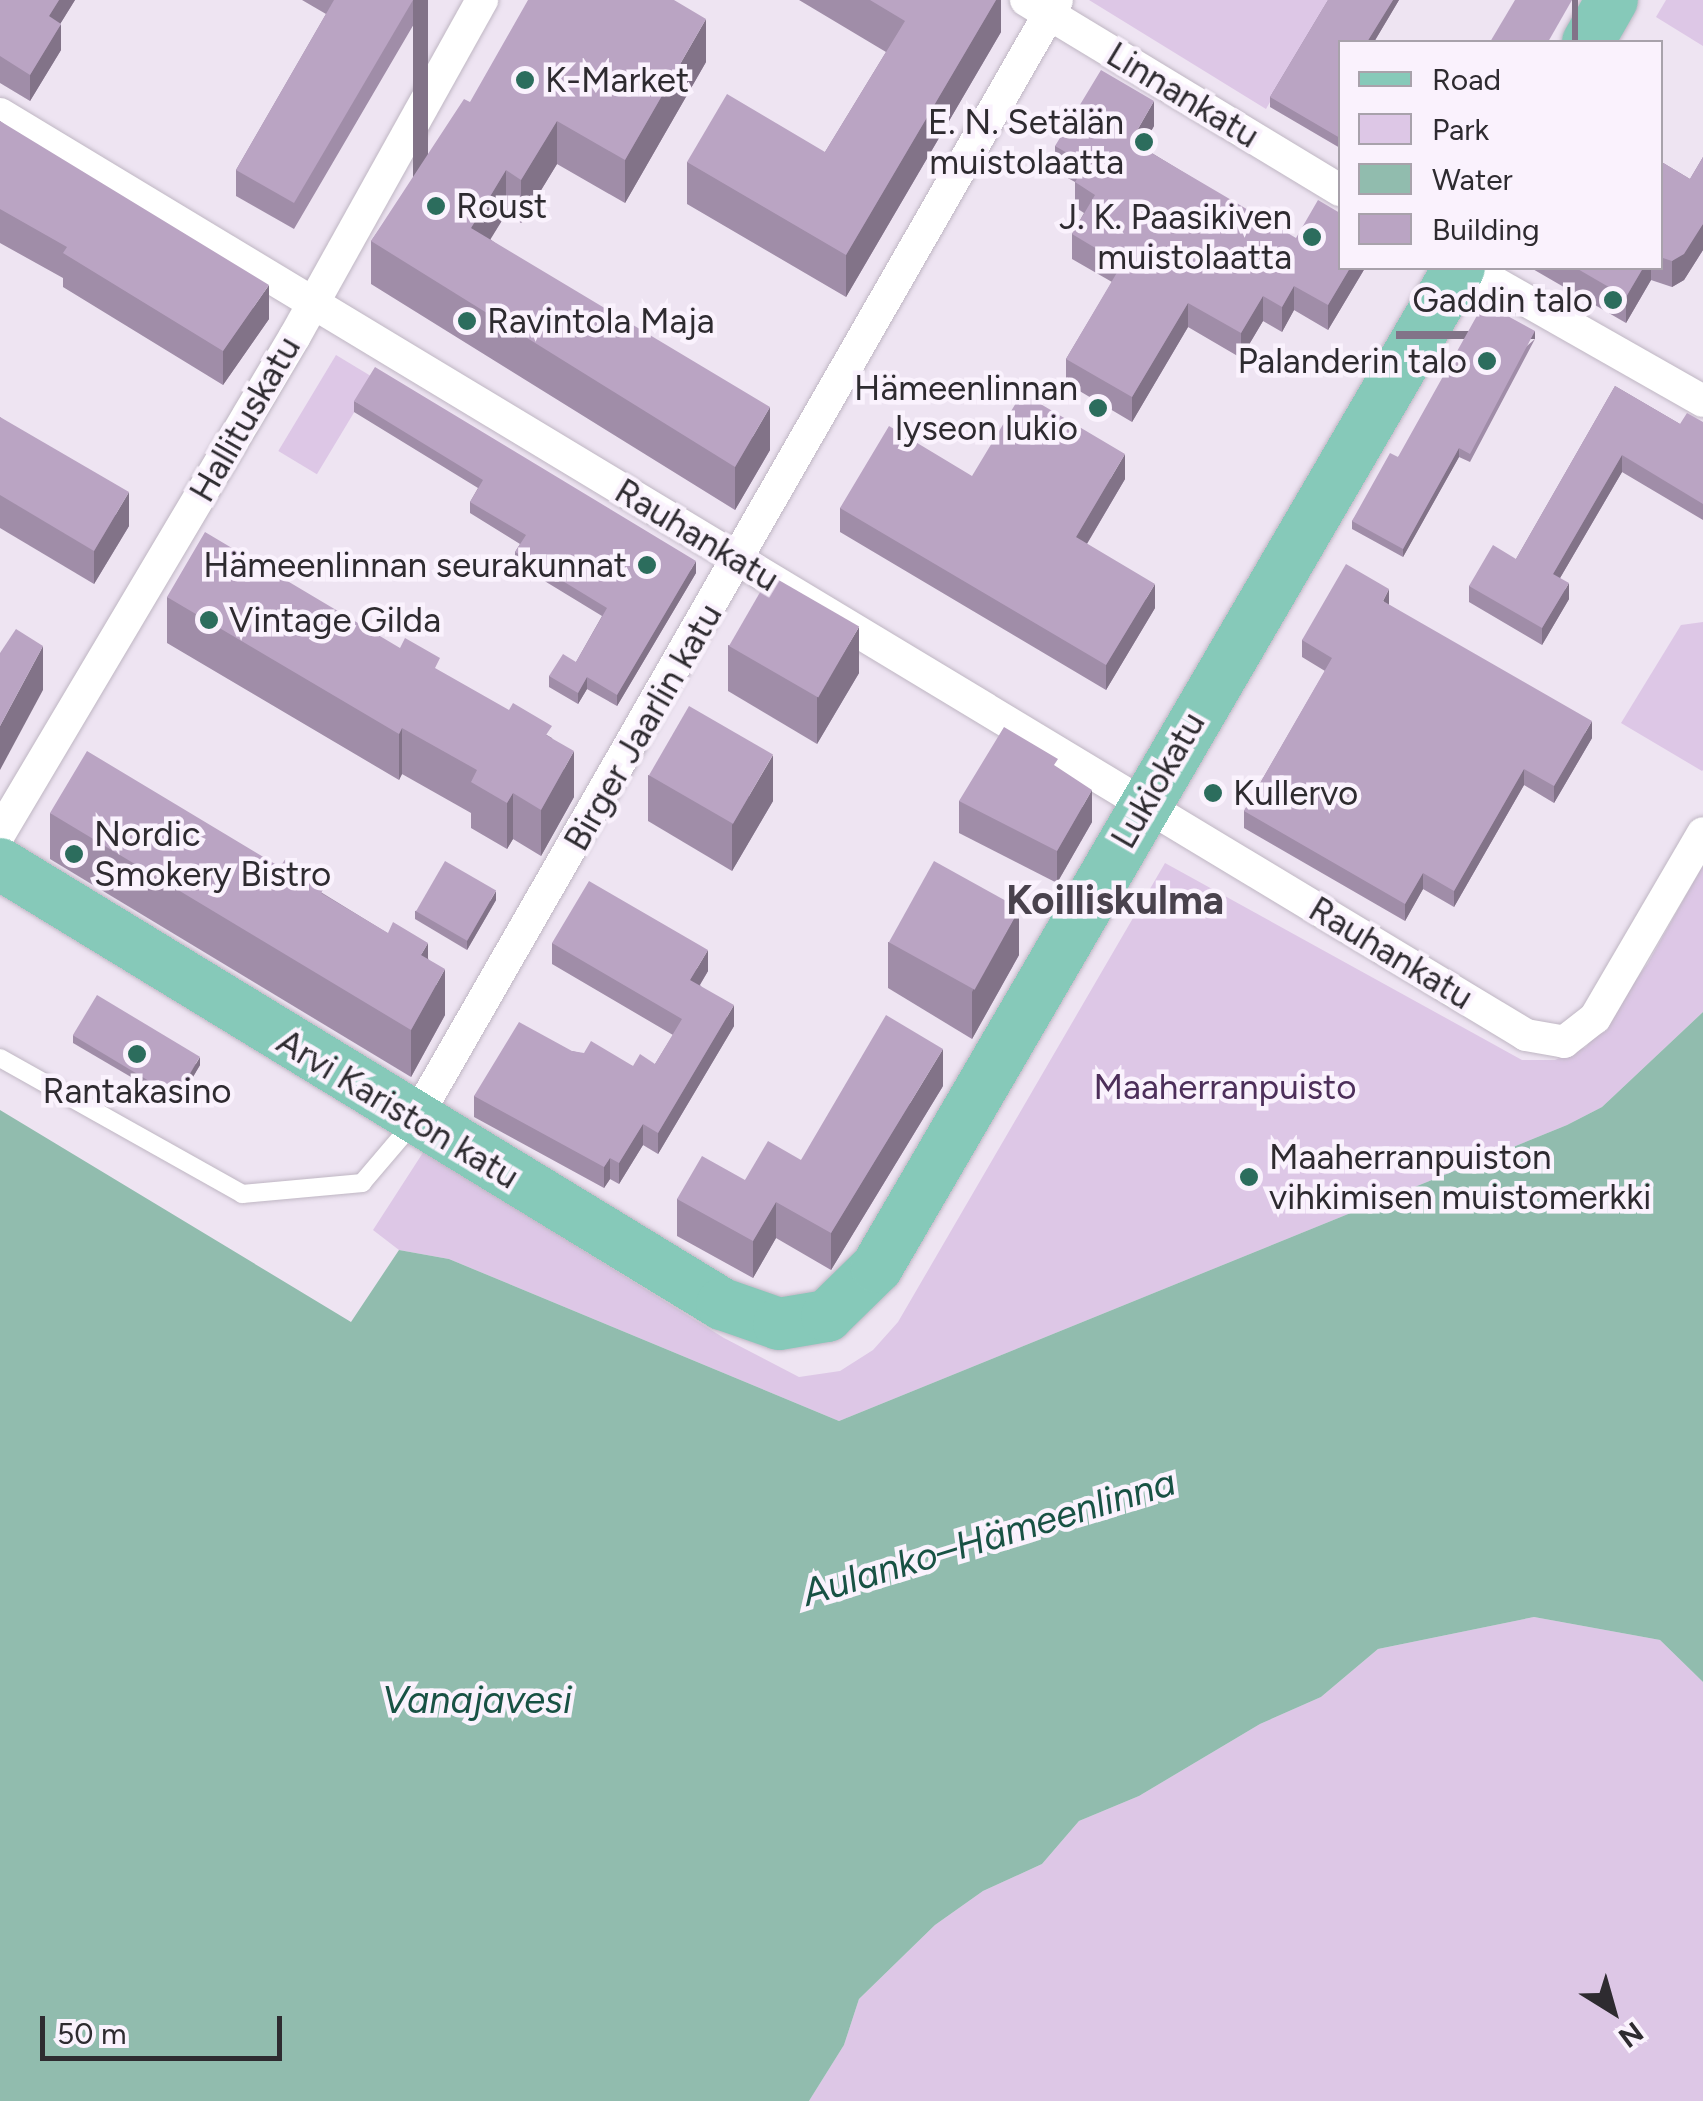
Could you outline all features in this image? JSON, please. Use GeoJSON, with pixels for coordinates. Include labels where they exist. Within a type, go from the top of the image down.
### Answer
{"type":"FeatureCollection","features":[{"type":"Feature","properties":{"kind":"main road"},"geometry":{"type":"LineString","coordinates":[[1589,40],[1612,0]]}},
{"type":"Feature","properties":{"kind":"main road","name":"Lukiokatu"},"geometry":{"type":"LineString","coordinates":[[806,1322],[851,1298],[876,1267],[1458,270]]}},
{"type":"Feature","properties":{"kind":"main road","name":"Arvi Kariston katu"},"geometry":{"type":"LineString","coordinates":[[0,864],[414,1121],[722,1304],[766,1321],[806,1322]]}},
{"type":"Feature","properties":{"kind":"street","name":"Hallituskatu"},"geometry":{"type":"LineString","coordinates":[[0,834],[312,302],[482,0]]}},
{"type":"Feature","properties":{"kind":"street","name":"Linnankatu"},"geometry":{"type":"LineString","coordinates":[[1045,5],[1338,189]]}},
{"type":"Feature","properties":{"kind":"street","name":"Birger Jaarlin katu"},"geometry":{"type":"LineString","coordinates":[[414,1121],[740,562],[1045,5]]}},
{"type":"Feature","properties":{"kind":"street","name":"Rauhankatu"},"geometry":{"type":"LineString","coordinates":[[0,114],[1526,1035],[1551,1043],[1576,1036],[1595,1018],[1703,833]]}},
{"type":"Feature","properties":{"kind":"street"},"geometry":{"type":"LineString","coordinates":[[1473,270],[1703,401]]}},
{"type":"Feature","properties":{"kind":"lane","name":"Birger Jaarlin katu"},"geometry":{"type":"LineString","coordinates":[[0,1058],[242,1194],[362,1183],[414,1121]]}},
{"type":"Feature","properties":{"kind":"green space"},"geometry":{"type":"Polygon","coordinates":[[[1089,0],[1328,0],[1266,109],[1089,0]]]}},
{"type":"Feature","properties":{"kind":"green space"},"geometry":{"type":"Polygon","coordinates":[[[1666,0],[1703,0],[1703,46],[1656,17],[1666,0]]]}},
{"type":"Feature","properties":{"kind":"green space"},"geometry":{"type":"Polygon","coordinates":[[[336,355],[375,378],[317,474],[278,451],[336,355]]]}},
{"type":"Feature","properties":{"kind":"green space"},"geometry":{"type":"Polygon","coordinates":[[[1703,622],[1702,771],[1621,723],[1681,625],[1703,622]]]}},
{"type":"Feature","properties":{"kind":"green space","name":"Maaherranpuisto"},"geometry":{"type":"Polygon","coordinates":[[[1165,863],[1522,1060],[1555,1060],[1586,1047],[1648,963],[1703,865],[1703,1012],[1602,1107],[1567,1125],[839,1421],[449,1259],[399,1250],[373,1230],[424,1151],[724,1338],[799,1377],[840,1371],[873,1350],[898,1322],[1165,863]]]}},
{"type":"Feature","properties":{"kind":"green space"},"geometry":{"type":"Polygon","coordinates":[[[1534,1617],[1660,1640],[1703,1682],[1703,2101],[809,2101],[844,2045],[859,1999],[935,1925],[983,1891],[1042,1864],[1079,1821],[1139,1796],[1260,1724],[1321,1697],[1378,1649],[1534,1617]]]}},
{"type":"Feature","properties":{"kind":"water","name":"Vanajavesi"},"geometry":{"type":"Polygon","coordinates":[[[1703,1012],[1703,1682],[1660,1640],[1534,1617],[1378,1649],[1321,1697],[1260,1724],[1139,1796],[1079,1821],[1042,1864],[983,1891],[935,1925],[859,1999],[844,2045],[809,2101],[0,2101],[0,1110],[351,1322],[399,1250],[449,1259],[839,1421],[1567,1125],[1602,1107],[1703,1012]]]}},
{"type":"Feature","properties":{"kind":"building"},"geometry":{"type":"Polygon","coordinates":[[[0,0],[59,0],[49,16],[61,24],[30,75],[0,56],[0,0]]]}},
{"type":"Feature","properties":{"kind":"building"},"geometry":{"type":"Polygon","coordinates":[[[334,0],[413,0],[294,203],[236,170],[334,0]]]}},
{"type":"Feature","properties":{"kind":"building"},"geometry":{"type":"Polygon","coordinates":[[[528,0],[674,0],[706,19],[625,160],[557,121],[521,180],[506,170],[471,228],[770,407],[735,467],[371,241],[464,99],[470,102],[528,0]]]}},
{"type":"Feature","properties":{"kind":"building"},"geometry":{"type":"Polygon","coordinates":[[[870,0],[996,0],[846,255],[687,162],[727,94],[825,152],[905,21],[870,0]]]}},
{"type":"Feature","properties":{"kind":"building"},"geometry":{"type":"Polygon","coordinates":[[[1328,0],[1393,0],[1368,40],[1338,40],[1338,137],[1270,97],[1328,0]]]}},
{"type":"Feature","properties":{"kind":"building"},"geometry":{"type":"Polygon","coordinates":[[[1515,0],[1572,0],[1549,40],[1491,40],[1515,0]]]}},
{"type":"Feature","properties":{"kind":"building"},"geometry":{"type":"Polygon","coordinates":[[[1101,70],[1154,101],[1131,141],[1296,238],[1318,200],[1338,212],[1338,270],[1349,270],[1328,305],[1294,286],[1282,307],[1263,296],[1241,333],[1188,303],[1132,397],[1066,359],[1122,264],[1072,234],[1095,195],[1075,182],[1086,164],[1055,146],[1101,70]]]}},
{"type":"Feature","properties":{"kind":"building"},"geometry":{"type":"Polygon","coordinates":[[[0,121],[269,285],[223,351],[63,253],[67,247],[0,209],[0,121]]]}},
{"type":"Feature","properties":{"kind":"building"},"geometry":{"type":"Polygon","coordinates":[[[1703,157],[1703,224],[1684,254],[1672,261],[1663,258],[1663,163],[1690,179],[1703,157]]]}},
{"type":"Feature","properties":{"kind":"building"},"geometry":{"type":"Polygon","coordinates":[[[1579,270],[1642,270],[1626,297],[1579,270]]]}},
{"type":"Feature","properties":{"kind":"building"},"geometry":{"type":"Polygon","coordinates":[[[1484,303],[1535,331],[1470,454],[1459,448],[1403,549],[1352,521],[1390,453],[1398,457],[1484,303]]]}},
{"type":"Feature","properties":{"kind":"building"},"geometry":{"type":"Polygon","coordinates":[[[375,367],[696,561],[617,695],[587,677],[578,693],[549,676],[563,654],[576,662],[607,608],[515,552],[526,535],[470,502],[483,480],[354,401],[375,367]]]}},
{"type":"Feature","properties":{"kind":"building"},"geometry":{"type":"Polygon","coordinates":[[[1615,386],[1680,424],[1687,413],[1703,422],[1703,504],[1622,455],[1553,574],[1569,583],[1542,628],[1469,586],[1493,545],[1516,559],[1615,386]]]}},
{"type":"Feature","properties":{"kind":"building"},"geometry":{"type":"Polygon","coordinates":[[[1022,393],[1125,454],[1076,537],[1155,584],[1106,665],[840,508],[889,426],[972,476],[1022,393]]]}},
{"type":"Feature","properties":{"kind":"building"},"geometry":{"type":"Polygon","coordinates":[[[0,417],[129,492],[94,551],[0,495],[0,417]]]}},
{"type":"Feature","properties":{"kind":"building"},"geometry":{"type":"Polygon","coordinates":[[[205,532],[400,648],[405,638],[440,658],[435,668],[509,710],[513,703],[552,726],[546,735],[574,751],[541,810],[513,793],[507,803],[471,782],[477,770],[402,728],[399,734],[167,597],[205,532]]]}},
{"type":"Feature","properties":{"kind":"building"},"geometry":{"type":"Polygon","coordinates":[[[1346,564],[1389,589],[1383,601],[1592,721],[1554,786],[1524,769],[1454,891],[1423,873],[1405,904],[1244,811],[1332,658],[1302,640],[1346,564]]]}},
{"type":"Feature","properties":{"kind":"building"},"geometry":{"type":"Polygon","coordinates":[[[770,575],[859,626],[818,698],[729,646],[770,575]]]}},
{"type":"Feature","properties":{"kind":"building"},"geometry":{"type":"Polygon","coordinates":[[[16,629],[43,646],[0,726],[0,653],[16,629]]]}},
{"type":"Feature","properties":{"kind":"building"},"geometry":{"type":"Polygon","coordinates":[[[689,706],[773,754],[733,824],[649,775],[689,706]]]}},
{"type":"Feature","properties":{"kind":"building"},"geometry":{"type":"Polygon","coordinates":[[[1004,727],[1058,759],[1054,765],[1092,790],[1057,851],[959,801],[1004,727]]]}},
{"type":"Feature","properties":{"kind":"building"},"geometry":{"type":"Polygon","coordinates":[[[87,751],[280,867],[286,858],[327,883],[321,893],[388,933],[393,922],[428,943],[421,955],[445,969],[411,1030],[50,813],[87,751]]]}},
{"type":"Feature","properties":{"kind":"building"},"geometry":{"type":"Polygon","coordinates":[[[445,861],[496,890],[467,941],[416,911],[445,861]]]}},
{"type":"Feature","properties":{"kind":"building"},"geometry":{"type":"Polygon","coordinates":[[[934,861],[1020,909],[975,990],[889,942],[934,861]]]}},
{"type":"Feature","properties":{"kind":"building"},"geometry":{"type":"Polygon","coordinates":[[[589,881],[708,950],[690,980],[734,1005],[658,1133],[643,1124],[619,1163],[610,1158],[604,1167],[474,1096],[519,1022],[572,1051],[584,1053],[591,1041],[633,1066],[640,1054],[655,1064],[682,1019],[552,943],[589,881]]]}},
{"type":"Feature","properties":{"kind":"building","name":"Rantakasino"},"geometry":{"type":"Polygon","coordinates":[[[97,995],[200,1057],[176,1097],[73,1035],[97,995]]]}},
{"type":"Feature","properties":{"kind":"building"},"geometry":{"type":"Polygon","coordinates":[[[886,1015],[943,1049],[831,1233],[776,1202],[753,1241],[677,1199],[702,1156],[745,1180],[768,1141],[801,1160],[886,1015]]]}},
{"type":"Feature","properties":{"kind":"place","name":"K-Market"},"geometry":{"type":"Point","coordinates":[525,80]}},
{"type":"Feature","properties":{"kind":"place","name":"E. N. Setälän muistolaatta"},"geometry":{"type":"Point","coordinates":[1144,142]}},
{"type":"Feature","properties":{"kind":"place","name":"Roust"},"geometry":{"type":"Point","coordinates":[436,206]}},
{"type":"Feature","properties":{"kind":"place","name":"J. K. Paasikiven muistolaatta"},"geometry":{"type":"Point","coordinates":[1312,237]}},
{"type":"Feature","properties":{"kind":"place","name":"Gaddin talo"},"geometry":{"type":"Point","coordinates":[1613,300]}},
{"type":"Feature","properties":{"kind":"place","name":"Ravintola Maja"},"geometry":{"type":"Point","coordinates":[467,321]}},
{"type":"Feature","properties":{"kind":"place","name":"Palanderin talo"},"geometry":{"type":"Point","coordinates":[1487,361]}},
{"type":"Feature","properties":{"kind":"place","name":"Hämeenlinnan lyseon lukio"},"geometry":{"type":"Point","coordinates":[1098,408]}},
{"type":"Feature","properties":{"kind":"place","name":"Hämeenlinnan seurakunnat"},"geometry":{"type":"Point","coordinates":[647,565]}},
{"type":"Feature","properties":{"kind":"place","name":"Vintage Gilda"},"geometry":{"type":"Point","coordinates":[209,620]}},
{"type":"Feature","properties":{"kind":"place","name":"Kullervo"},"geometry":{"type":"Point","coordinates":[1213,793]}},
{"type":"Feature","properties":{"kind":"place","name":"Nordic Smokery Bistro"},"geometry":{"type":"Point","coordinates":[74,854]}},
{"type":"Feature","properties":{"kind":"place","name":"Rantakasino"},"geometry":{"type":"Point","coordinates":[137,1054]}},
{"type":"Feature","properties":{"kind":"place","name":"Maaherranpuiston vihkimisen muistomerkki"},"geometry":{"type":"Point","coordinates":[1249,1177]}},
{"type":"Feature","properties":{"kind":"district","name":"Koilliskulma"},"geometry":{"type":"Point","coordinates":[1115,900]}},
{"type":"Feature","properties":{"kind":"water label","name":"Aulanko–Hämeenlinna"},"geometry":{"type":"Point","coordinates":[989,1538]}}]}
